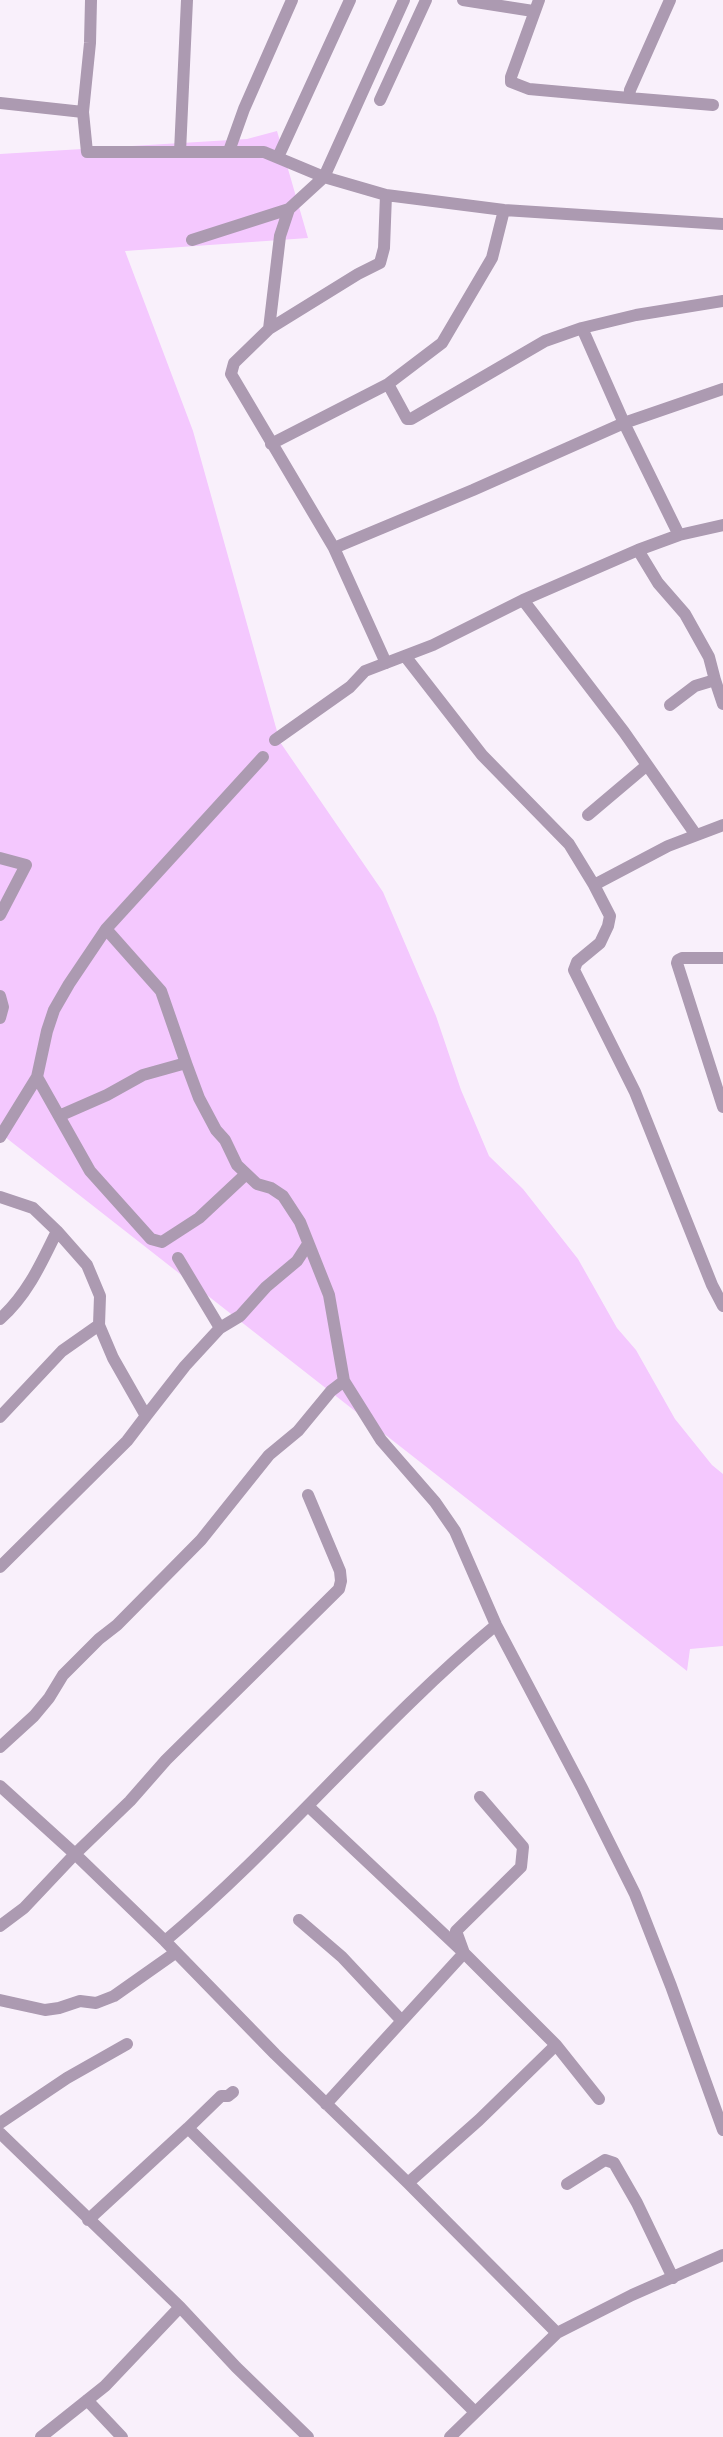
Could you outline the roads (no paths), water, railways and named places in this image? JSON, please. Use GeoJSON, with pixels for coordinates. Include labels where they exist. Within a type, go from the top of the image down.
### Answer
{"type":"FeatureCollection","features":[{"type":"Feature","properties":{"kind":"street"},"geometry":{"type":"LineString","coordinates":[[91,0],[90,43],[83,112],[87,152],[264,152],[324,177],[386,195],[504,210],[723,225]]}},
{"type":"Feature","properties":{"kind":"street"},"geometry":{"type":"LineString","coordinates":[[180,152],[187,0]]}},
{"type":"Feature","properties":{"kind":"street"},"geometry":{"type":"LineString","coordinates":[[230,152],[244,109],[292,0]]}},
{"type":"Feature","properties":{"kind":"street"},"geometry":{"type":"LineString","coordinates":[[278,157],[350,0]]}},
{"type":"Feature","properties":{"kind":"street"},"geometry":{"type":"LineString","coordinates":[[192,240],[289,209],[324,177],[404,0]]}},
{"type":"Feature","properties":{"kind":"street"},"geometry":{"type":"LineString","coordinates":[[380,100],[426,0]]}},
{"type":"Feature","properties":{"kind":"street"},"geometry":{"type":"LineString","coordinates":[[463,0],[536,6],[510,76],[511,82],[529,89],[713,105]]}},
{"type":"Feature","properties":{"kind":"street"},"geometry":{"type":"LineString","coordinates":[[629,98],[630,90],[670,0]]}},
{"type":"Feature","properties":{"kind":"street"},"geometry":{"type":"LineString","coordinates":[[0,103],[83,112]]}},
{"type":"Feature","properties":{"kind":"street"},"geometry":{"type":"LineString","coordinates":[[386,195],[384,248],[380,263],[358,274],[269,330],[234,363],[231,374],[334,548],[386,663]]}},
{"type":"Feature","properties":{"kind":"street"},"geometry":{"type":"LineString","coordinates":[[269,330],[280,236],[289,209]]}},
{"type":"Feature","properties":{"kind":"street"},"geometry":{"type":"LineString","coordinates":[[271,444],[388,384],[442,343],[492,258],[504,210]]}},
{"type":"Feature","properties":{"kind":"street"},"geometry":{"type":"LineString","coordinates":[[388,384],[406,419],[411,419],[545,341],[582,328],[636,315],[723,302]]}},
{"type":"Feature","properties":{"kind":"street"},"geometry":{"type":"LineString","coordinates":[[582,328],[624,423],[678,535]]}},
{"type":"Feature","properties":{"kind":"street"},"geometry":{"type":"LineString","coordinates":[[334,548],[624,423],[723,389]]}},
{"type":"Feature","properties":{"kind":"street"},"geometry":{"type":"LineString","coordinates":[[275,740],[350,687],[366,671],[433,645],[523,600],[638,550],[678,535],[723,525]]}},
{"type":"Feature","properties":{"kind":"street"},"geometry":{"type":"LineString","coordinates":[[638,550],[658,583],[685,614],[709,657],[723,704]]}},
{"type":"Feature","properties":{"kind":"street"},"geometry":{"type":"LineString","coordinates":[[523,600],[624,732],[696,835]]}},
{"type":"Feature","properties":{"kind":"street"},"geometry":{"type":"LineString","coordinates":[[405,656],[482,754],[569,844],[610,916],[600,943],[577,962],[574,970],[635,1092],[712,1285],[723,1306]]}},
{"type":"Feature","properties":{"kind":"street"},"geometry":{"type":"LineString","coordinates":[[670,705],[696,686],[715,680]]}},
{"type":"Feature","properties":{"kind":"street"},"geometry":{"type":"LineString","coordinates":[[0,1137],[37,1077],[54,1010],[106,929],[263,757]]}},
{"type":"Feature","properties":{"kind":"street"},"geometry":{"type":"LineString","coordinates":[[588,815],[646,766]]}},
{"type":"Feature","properties":{"kind":"street"},"geometry":{"type":"LineString","coordinates":[[594,885],[668,846],[723,825]]}},
{"type":"Feature","properties":{"kind":"street"},"geometry":{"type":"LineString","coordinates":[[0,858],[26,865],[0,915]]}},
{"type":"Feature","properties":{"kind":"street"},"geometry":{"type":"LineString","coordinates":[[106,929],[161,991],[199,1098],[216,1130],[225,1140],[237,1165],[257,1184],[271,1188],[283,1196],[300,1222],[329,1295],[344,1381],[381,1440],[435,1502],[455,1531],[496,1625],[635,1894],[723,2130]]}},
{"type":"Feature","properties":{"kind":"street"},"geometry":{"type":"LineString","coordinates":[[723,958],[682,958],[677,963],[723,1107]]}},
{"type":"Feature","properties":{"kind":"street"},"geometry":{"type":"LineString","coordinates":[[0,996],[3,1007],[0,1018]]}},
{"type":"Feature","properties":{"kind":"street"},"geometry":{"type":"LineString","coordinates":[[60,1116],[107,1095],[143,1075],[186,1063]]}},
{"type":"Feature","properties":{"kind":"street"},"geometry":{"type":"LineString","coordinates":[[37,1077],[90,1171],[151,1239],[162,1242],[199,1218],[245,1175]]}},
{"type":"Feature","properties":{"kind":"street"},"geometry":{"type":"LineString","coordinates":[[0,1197],[33,1208],[87,1265],[100,1296],[99,1325],[113,1358],[146,1416]]}},
{"type":"Feature","properties":{"kind":"street"},"geometry":{"type":"LineString","coordinates":[[0,1319],[21,1298],[57,1231]]}},
{"type":"Feature","properties":{"kind":"street"},"geometry":{"type":"LineString","coordinates":[[0,1567],[127,1441],[185,1366],[220,1328],[240,1316],[266,1287],[297,1261],[308,1244]]}},
{"type":"Feature","properties":{"kind":"street"},"geometry":{"type":"LineString","coordinates":[[178,1258],[220,1328]]}},
{"type":"Feature","properties":{"kind":"street"},"geometry":{"type":"LineString","coordinates":[[0,1417],[62,1351],[99,1325]]}},
{"type":"Feature","properties":{"kind":"street"},"geometry":{"type":"LineString","coordinates":[[0,1747],[34,1716],[49,1698],[63,1675],[99,1639],[117,1625],[201,1540],[269,1455],[298,1431],[331,1391],[344,1381]]}},
{"type":"Feature","properties":{"kind":"street"},"geometry":{"type":"LineString","coordinates":[[0,1926],[24,1908],[130,1801],[166,1760],[339,1589],[340,1571],[308,1495]]}},
{"type":"Feature","properties":{"kind":"street"},"geometry":{"type":"LineString","coordinates":[[165,1941],[202,1910],[308,1806],[359,1752],[462,1653],[496,1625]]}},
{"type":"Feature","properties":{"kind":"street"},"geometry":{"type":"LineString","coordinates":[[0,1786],[165,1941],[557,2333]]}},
{"type":"Feature","properties":{"kind":"street"},"geometry":{"type":"LineString","coordinates":[[464,1953],[456,1931],[521,1867],[523,1858],[523,1847],[480,1797]]}},
{"type":"Feature","properties":{"kind":"street"},"geometry":{"type":"LineString","coordinates":[[308,1806],[464,1953],[556,2045],[599,2099]]}},
{"type":"Feature","properties":{"kind":"street"},"geometry":{"type":"LineString","coordinates":[[299,1920],[342,1957],[401,2020]]}},
{"type":"Feature","properties":{"kind":"street"},"geometry":{"type":"LineString","coordinates":[[0,2000],[45,2010],[80,2001],[96,2002],[114,1996],[175,1953]]}},
{"type":"Feature","properties":{"kind":"street"},"geometry":{"type":"LineString","coordinates":[[326,2104],[464,1953]]}},
{"type":"Feature","properties":{"kind":"street"},"geometry":{"type":"LineString","coordinates":[[0,2123],[67,2078],[127,2044]]}},
{"type":"Feature","properties":{"kind":"street"},"geometry":{"type":"LineString","coordinates":[[408,2183],[479,2120],[556,2045]]}},
{"type":"Feature","properties":{"kind":"street"},"geometry":{"type":"LineString","coordinates":[[88,2220],[221,2097],[233,2092]]}},
{"type":"Feature","properties":{"kind":"street"},"geometry":{"type":"LineString","coordinates":[[188,2128],[475,2412]]}},
{"type":"Feature","properties":{"kind":"street"},"geometry":{"type":"LineString","coordinates":[[0,2133],[180,2307],[236,2367],[308,2437]]}},
{"type":"Feature","properties":{"kind":"street"},"geometry":{"type":"LineString","coordinates":[[567,2184],[605,2160],[614,2163],[623,2175],[673,2278]]}},
{"type":"Feature","properties":{"kind":"street"},"geometry":{"type":"LineString","coordinates":[[450,2437],[557,2333],[632,2295],[723,2255]]}},
{"type":"Feature","properties":{"kind":"street"},"geometry":{"type":"LineString","coordinates":[[41,2437],[105,2386],[180,2307]]}},
{"type":"Feature","properties":{"kind":"street"},"geometry":{"type":"LineString","coordinates":[[87,2400],[122,2437]]}}]}
